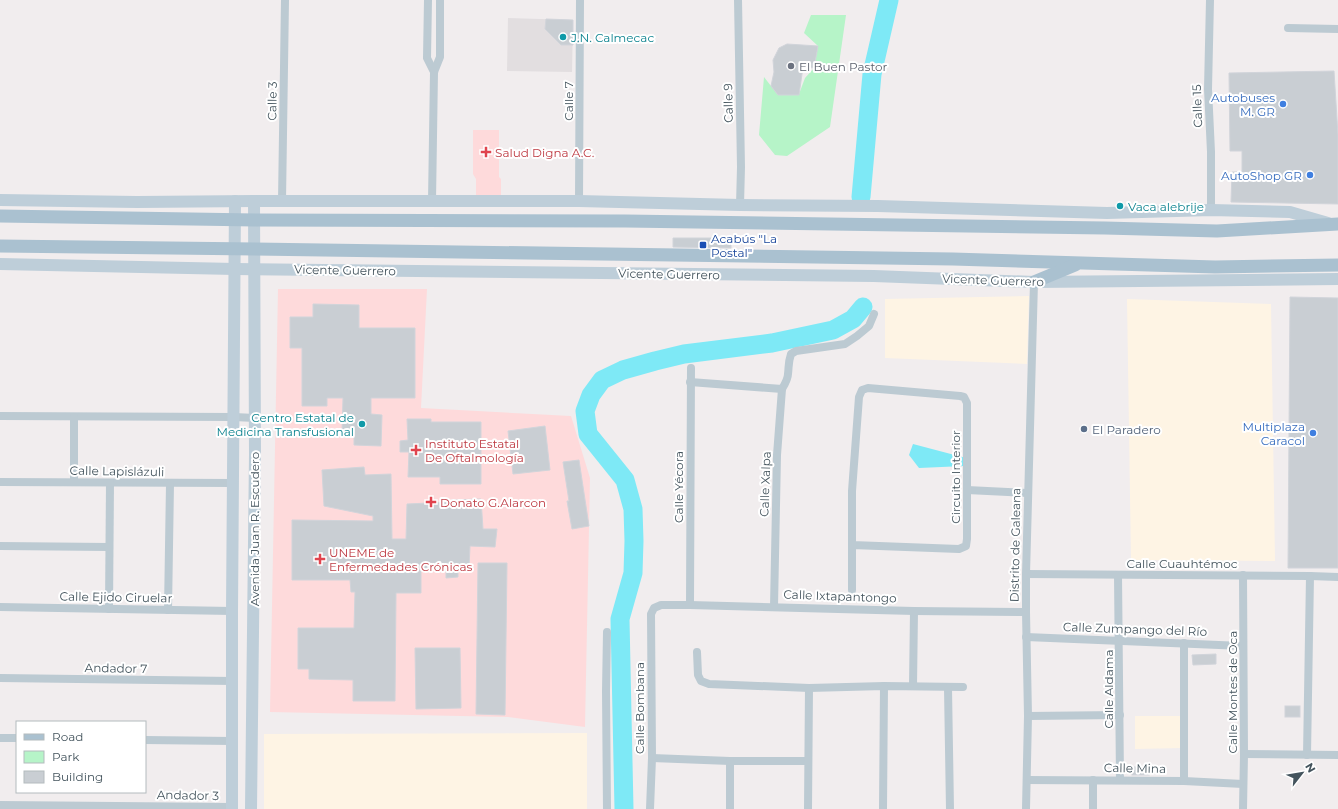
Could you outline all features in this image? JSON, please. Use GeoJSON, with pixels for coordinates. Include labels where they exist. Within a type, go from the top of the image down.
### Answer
{"type":"FeatureCollection","features":[{"type":"Feature","properties":{"kind":"main road"},"geometry":{"type":"LineString","coordinates":[[0,200],[137,202],[579,201],[740,205],[878,206],[1107,213],[1211,210],[1290,212],[1336,224]]}},
{"type":"Feature","properties":{"kind":"main road","name":"Avenida Juan R. Escudero"},"geometry":{"type":"LineString","coordinates":[[232,808],[235,201]]}},
{"type":"Feature","properties":{"kind":"main road","name":"Avenida Juan R. Escudero"},"geometry":{"type":"LineString","coordinates":[[251,809],[255,418],[254,201]]}},
{"type":"Feature","properties":{"kind":"main road"},"geometry":{"type":"LineString","coordinates":[[625,202],[626,221]]}},
{"type":"Feature","properties":{"kind":"main road"},"geometry":{"type":"LineString","coordinates":[[0,216],[255,220],[626,221],[1217,231],[1336,224]]}},
{"type":"Feature","properties":{"kind":"main road"},"geometry":{"type":"LineString","coordinates":[[0,246],[953,259],[1215,267],[1334,263]]}},
{"type":"Feature","properties":{"kind":"main road"},"geometry":{"type":"LineString","coordinates":[[1034,282],[1081,263]]}},
{"type":"Feature","properties":{"kind":"main road","name":"Vicente Guerrero"},"geometry":{"type":"LineString","coordinates":[[0,264],[235,269],[874,276],[1034,282],[1338,279]]}},
{"type":"Feature","properties":{"kind":"street","name":"Calle 3"},"geometry":{"type":"LineString","coordinates":[[282,201],[285,0]]}},
{"type":"Feature","properties":{"kind":"street"},"geometry":{"type":"LineString","coordinates":[[428,0],[427,58],[434,72]]}},
{"type":"Feature","properties":{"kind":"street"},"geometry":{"type":"LineString","coordinates":[[432,201],[434,72],[440,57],[440,0]]}},
{"type":"Feature","properties":{"kind":"street","name":"Calle 7"},"geometry":{"type":"LineString","coordinates":[[579,201],[580,0]]}},
{"type":"Feature","properties":{"kind":"street","name":"Calle 9"},"geometry":{"type":"LineString","coordinates":[[738,0],[741,167],[740,205]]}},
{"type":"Feature","properties":{"kind":"street","name":"Calle 15"},"geometry":{"type":"LineString","coordinates":[[1210,0],[1208,89],[1211,210]]}},
{"type":"Feature","properties":{"kind":"street"},"geometry":{"type":"LineString","coordinates":[[1288,28],[1338,29]]}},
{"type":"Feature","properties":{"kind":"street","name":"Distrito de Galeana"},"geometry":{"type":"LineString","coordinates":[[1026,809],[1028,716],[1026,574],[1034,282]]}},
{"type":"Feature","properties":{"kind":"street","name":"Calle Xalpa"},"geometry":{"type":"LineString","coordinates":[[774,607],[777,455],[782,389],[789,372],[788,363],[790,354],[796,351],[845,344],[869,326],[874,314]]}},
{"type":"Feature","properties":{"kind":"street","name":"Calle Yécora"},"geometry":{"type":"LineString","coordinates":[[690,605],[691,368]]}},
{"type":"Feature","properties":{"kind":"street"},"geometry":{"type":"LineString","coordinates":[[690,382],[782,389]]}},
{"type":"Feature","properties":{"kind":"street","name":"Circuito Interior"},"geometry":{"type":"LineString","coordinates":[[868,388],[964,397],[967,403],[967,490],[966,546],[959,548],[852,545],[852,491],[859,397],[862,390],[868,388]]}},
{"type":"Feature","properties":{"kind":"street"},"geometry":{"type":"LineString","coordinates":[[0,416],[255,418]]}},
{"type":"Feature","properties":{"kind":"street"},"geometry":{"type":"LineString","coordinates":[[74,416],[74,482]]}},
{"type":"Feature","properties":{"kind":"street","name":"Calle Lapislázuli"},"geometry":{"type":"LineString","coordinates":[[0,482],[170,484],[233,483]]}},
{"type":"Feature","properties":{"kind":"street"},"geometry":{"type":"LineString","coordinates":[[108,609],[110,483]]}},
{"type":"Feature","properties":{"kind":"street"},"geometry":{"type":"LineString","coordinates":[[168,610],[170,484]]}},
{"type":"Feature","properties":{"kind":"street"},"geometry":{"type":"LineString","coordinates":[[967,490],[1028,493]]}},
{"type":"Feature","properties":{"kind":"street"},"geometry":{"type":"LineString","coordinates":[[852,545],[852,590]]}},
{"type":"Feature","properties":{"kind":"street"},"geometry":{"type":"LineString","coordinates":[[0,546],[109,547]]}},
{"type":"Feature","properties":{"kind":"street","name":"Calle Cuauhtémoc"},"geometry":{"type":"LineString","coordinates":[[1026,574],[1338,577]]}},
{"type":"Feature","properties":{"kind":"street","name":"Calle Aldama"},"geometry":{"type":"LineString","coordinates":[[1118,575],[1120,641],[1120,780]]}},
{"type":"Feature","properties":{"kind":"street","name":"Calle Montes de Oca"},"geometry":{"type":"LineString","coordinates":[[1243,809],[1244,575]]}},
{"type":"Feature","properties":{"kind":"street"},"geometry":{"type":"LineString","coordinates":[[1307,755],[1310,576]]}},
{"type":"Feature","properties":{"kind":"street","name":"Calle Ixtapantongo"},"geometry":{"type":"LineString","coordinates":[[654,608],[661,606],[690,605],[1026,612]]}},
{"type":"Feature","properties":{"kind":"street","name":"Calle Ejido Ciruelar"},"geometry":{"type":"LineString","coordinates":[[0,607],[232,611]]}},
{"type":"Feature","properties":{"kind":"street","name":"Calle Bombana"},"geometry":{"type":"LineString","coordinates":[[650,809],[652,758],[651,614],[654,608]]}},
{"type":"Feature","properties":{"kind":"street"},"geometry":{"type":"LineString","coordinates":[[913,686],[914,610]]}},
{"type":"Feature","properties":{"kind":"street"},"geometry":{"type":"LineString","coordinates":[[607,632],[607,809]]}},
{"type":"Feature","properties":{"kind":"street","name":"Calle Zumpango del Río"},"geometry":{"type":"LineString","coordinates":[[1026,637],[1244,646]]}},
{"type":"Feature","properties":{"kind":"street"},"geometry":{"type":"LineString","coordinates":[[1184,643],[1184,781]]}},
{"type":"Feature","properties":{"kind":"street"},"geometry":{"type":"LineString","coordinates":[[697,652],[698,675],[701,681],[709,684],[809,688],[884,686],[963,687]]}},
{"type":"Feature","properties":{"kind":"street","name":"Andador 7"},"geometry":{"type":"LineString","coordinates":[[0,678],[233,681]]}},
{"type":"Feature","properties":{"kind":"street"},"geometry":{"type":"LineString","coordinates":[[883,809],[884,686]]}},
{"type":"Feature","properties":{"kind":"street"},"geometry":{"type":"LineString","coordinates":[[808,809],[809,688]]}},
{"type":"Feature","properties":{"kind":"street"},"geometry":{"type":"LineString","coordinates":[[948,688],[950,809]]}},
{"type":"Feature","properties":{"kind":"street"},"geometry":{"type":"LineString","coordinates":[[1028,716],[1120,715]]}},
{"type":"Feature","properties":{"kind":"street"},"geometry":{"type":"LineString","coordinates":[[0,738],[16,738]]}},
{"type":"Feature","properties":{"kind":"street"},"geometry":{"type":"LineString","coordinates":[[146,740],[232,741]]}},
{"type":"Feature","properties":{"kind":"street"},"geometry":{"type":"LineString","coordinates":[[1244,754],[1338,755]]}},
{"type":"Feature","properties":{"kind":"street"},"geometry":{"type":"LineString","coordinates":[[652,758],[730,761],[808,761]]}},
{"type":"Feature","properties":{"kind":"street"},"geometry":{"type":"LineString","coordinates":[[730,761],[730,809]]}},
{"type":"Feature","properties":{"kind":"street","name":"Calle Mina"},"geometry":{"type":"LineString","coordinates":[[1027,780],[1184,781],[1243,784]]}},
{"type":"Feature","properties":{"kind":"street"},"geometry":{"type":"LineString","coordinates":[[1093,780],[1093,809]]}},
{"type":"Feature","properties":{"kind":"street","name":"Andador 3"},"geometry":{"type":"LineString","coordinates":[[0,805],[232,808]]}},
{"type":"Feature","properties":{"kind":"shaded area"},"geometry":{"type":"Polygon","coordinates":[[[508,18],[573,20],[572,72],[507,71],[508,18]]]}},
{"type":"Feature","properties":{"kind":"shaded area","name":"Salud Digna A.C."},"geometry":{"type":"Polygon","coordinates":[[[473,130],[499,130],[499,177],[501,179],[501,198],[476,197],[476,179],[473,174],[473,130]]]}},
{"type":"Feature","properties":{"kind":"shaded area","name":"Donato G.Alarcon"},"geometry":{"type":"Polygon","coordinates":[[[278,289],[427,289],[421,408],[571,416],[590,478],[585,727],[508,717],[270,712],[278,289]]]}},
{"type":"Feature","properties":{"kind":"shaded area"},"geometry":{"type":"Polygon","coordinates":[[[1029,296],[1027,364],[885,358],[885,299],[1029,296]]]}},
{"type":"Feature","properties":{"kind":"shaded area"},"geometry":{"type":"Polygon","coordinates":[[[1127,299],[1271,304],[1275,561],[1131,560],[1127,299]]]}},
{"type":"Feature","properties":{"kind":"shaded area"},"geometry":{"type":"Polygon","coordinates":[[[1135,716],[1182,716],[1182,748],[1135,749],[1135,716]]]}},
{"type":"Feature","properties":{"kind":"shaded area"},"geometry":{"type":"Polygon","coordinates":[[[587,733],[587,809],[264,809],[264,734],[587,733]]]}},
{"type":"Feature","properties":{"kind":"green space"},"geometry":{"type":"Polygon","coordinates":[[[811,15],[846,15],[830,127],[787,156],[775,155],[759,135],[764,77],[778,95],[799,94],[805,78],[814,68],[818,46],[804,33],[811,15]]]}},
{"type":"Feature","properties":{"kind":"water"},"geometry":{"type":"Polygon","coordinates":[[[913,444],[966,458],[964,466],[919,468],[909,455],[913,444]]]}},
{"type":"Feature","properties":{"kind":"building","name":"J.N. Calmecac"},"geometry":{"type":"Polygon","coordinates":[[[546,19],[573,20],[573,45],[561,45],[545,29],[546,19]]]}},
{"type":"Feature","properties":{"kind":"building"},"geometry":{"type":"Polygon","coordinates":[[[787,44],[818,46],[814,68],[803,67],[799,95],[778,95],[771,86],[774,72],[773,60],[779,48],[787,44]]]}},
{"type":"Feature","properties":{"kind":"building"},"geometry":{"type":"Polygon","coordinates":[[[1334,71],[1338,135],[1338,204],[1231,202],[1232,172],[1242,172],[1242,151],[1230,151],[1229,73],[1334,71]]]}},
{"type":"Feature","properties":{"kind":"building"},"geometry":{"type":"Polygon","coordinates":[[[673,238],[731,238],[731,248],[673,247],[673,238]]]}},
{"type":"Feature","properties":{"kind":"building","name":"Multiplaza Caracol"},"geometry":{"type":"Polygon","coordinates":[[[1290,297],[1338,298],[1338,568],[1288,568],[1290,297]]]}},
{"type":"Feature","properties":{"kind":"building"},"geometry":{"type":"Polygon","coordinates":[[[313,304],[359,305],[359,328],[415,328],[415,398],[371,398],[371,414],[382,415],[381,446],[354,445],[354,434],[342,433],[343,398],[327,398],[327,406],[302,406],[302,348],[290,348],[290,317],[313,317],[313,304]]]}},
{"type":"Feature","properties":{"kind":"building"},"geometry":{"type":"Polygon","coordinates":[[[407,419],[431,419],[431,422],[481,422],[481,484],[440,484],[440,477],[408,477],[409,452],[400,452],[400,441],[408,440],[407,419]]]}},
{"type":"Feature","properties":{"kind":"building"},"geometry":{"type":"Polygon","coordinates":[[[545,426],[550,470],[513,474],[508,431],[545,426]]]}},
{"type":"Feature","properties":{"kind":"building"},"geometry":{"type":"Polygon","coordinates":[[[579,460],[589,526],[572,529],[567,501],[569,501],[563,462],[579,460]]]}},
{"type":"Feature","properties":{"kind":"building"},"geometry":{"type":"Polygon","coordinates":[[[364,467],[365,475],[391,474],[392,539],[406,539],[407,504],[481,499],[483,529],[497,529],[495,547],[470,546],[469,568],[458,569],[458,577],[446,578],[446,570],[421,570],[421,593],[396,593],[395,701],[353,701],[353,680],[309,679],[309,669],[298,669],[298,628],[354,628],[355,592],[351,592],[350,580],[292,580],[292,520],[373,521],[373,516],[324,506],[322,470],[364,467]]]}},
{"type":"Feature","properties":{"kind":"building"},"geometry":{"type":"Polygon","coordinates":[[[478,563],[507,563],[505,715],[476,714],[478,563]]]}},
{"type":"Feature","properties":{"kind":"building"},"geometry":{"type":"Polygon","coordinates":[[[415,648],[460,648],[461,708],[416,709],[415,648]]]}},
{"type":"Feature","properties":{"kind":"building"},"geometry":{"type":"Polygon","coordinates":[[[1216,654],[1216,664],[1193,665],[1192,655],[1216,654]]]}},
{"type":"Feature","properties":{"kind":"building"},"geometry":{"type":"Polygon","coordinates":[[[1285,706],[1300,706],[1300,717],[1285,717],[1285,706]]]}},
{"type":"Feature","properties":{"kind":"building"},"geometry":{"type":"Polygon","coordinates":[[[1132,767],[1149,767],[1149,775],[1132,775],[1132,767]]]}},
{"type":"Feature","properties":{"kind":"waterway"},"geometry":{"type":"LineString","coordinates":[[861,197],[872,74],[889,0]]}},
{"type":"Feature","properties":{"kind":"waterway"},"geometry":{"type":"LineString","coordinates":[[624,809],[620,619],[633,573],[633,509],[625,480],[588,434],[585,411],[591,395],[602,380],[623,370],[684,354],[772,343],[833,330],[853,319],[863,307]]}},
{"type":"Feature","properties":{"kind":"place","name":"J.N. Calmecac"},"geometry":{"type":"Point","coordinates":[563,37]}},
{"type":"Feature","properties":{"kind":"place","name":"El Buen Pastor"},"geometry":{"type":"Point","coordinates":[791,66]}},
{"type":"Feature","properties":{"kind":"place","name":"Autobuses M. GR"},"geometry":{"type":"Point","coordinates":[1283,104]}},
{"type":"Feature","properties":{"kind":"place","name":"Salud Digna A.C."},"geometry":{"type":"Point","coordinates":[486,152]}},
{"type":"Feature","properties":{"kind":"place","name":"AutoShop GR"},"geometry":{"type":"Point","coordinates":[1310,175]}},
{"type":"Feature","properties":{"kind":"place","name":"Vaca alebrije"},"geometry":{"type":"Point","coordinates":[1120,206]}},
{"type":"Feature","properties":{"kind":"place","name":"Acabús \"La Postal\""},"geometry":{"type":"Point","coordinates":[703,245]}},
{"type":"Feature","properties":{"kind":"place","name":"Centro Estatal de Medicina Transfusional"},"geometry":{"type":"Point","coordinates":[362,424]}},
{"type":"Feature","properties":{"kind":"place","name":"El Paradero"},"geometry":{"type":"Point","coordinates":[1084,429]}},
{"type":"Feature","properties":{"kind":"place","name":"Multiplaza Caracol"},"geometry":{"type":"Point","coordinates":[1313,433]}},
{"type":"Feature","properties":{"kind":"place","name":"Instituto Estatal De Oftalmología"},"geometry":{"type":"Point","coordinates":[416,450]}},
{"type":"Feature","properties":{"kind":"place","name":"Donato G.Alarcon"},"geometry":{"type":"Point","coordinates":[431,502]}},
{"type":"Feature","properties":{"kind":"place","name":"UNEME de Enfermedades Crónicas"},"geometry":{"type":"Point","coordinates":[320,559]}}]}
